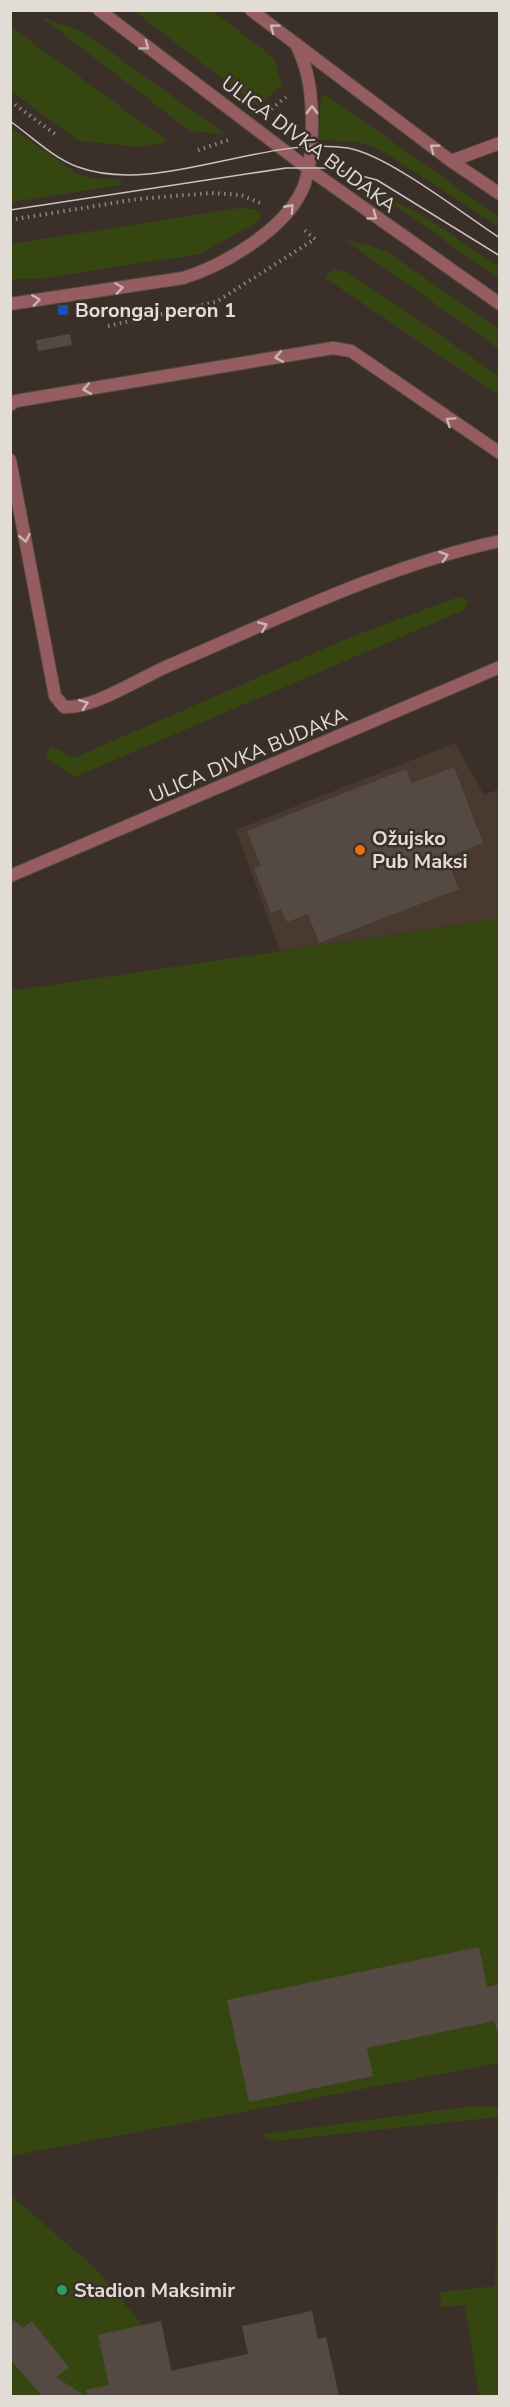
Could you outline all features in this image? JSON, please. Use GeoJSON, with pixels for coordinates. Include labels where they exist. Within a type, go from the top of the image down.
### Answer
{"type":"FeatureCollection","features":[{"type":"Feature","properties":{"kind":"street","name":"ULICA DIVKA BUDAKA"},"geometry":{"type":"LineString","coordinates":[[99,10],[309,169],[500,304]]}},
{"type":"Feature","properties":{"kind":"street"},"geometry":{"type":"LineString","coordinates":[[251,10],[451,161],[500,194]]}},
{"type":"Feature","properties":{"kind":"street"},"geometry":{"type":"LineString","coordinates":[[10,304],[183,278],[210,270],[240,251],[284,215],[297,200],[309,169],[311,92],[304,61],[296,44]]}},
{"type":"Feature","properties":{"kind":"street"},"geometry":{"type":"LineString","coordinates":[[451,161],[500,142]]}},
{"type":"Feature","properties":{"kind":"street"},"geometry":{"type":"LineString","coordinates":[[10,405],[26,399],[333,348],[351,351],[500,453]]}},
{"type":"Feature","properties":{"kind":"street"},"geometry":{"type":"LineString","coordinates":[[10,460],[55,696],[64,707],[75,708],[92,701],[154,672],[383,575],[500,541]]}},
{"type":"Feature","properties":{"kind":"street","name":"ULICA DIVKA BUDAKA"},"geometry":{"type":"LineString","coordinates":[[10,876],[500,667]]}},
{"type":"Feature","properties":{"kind":"path"},"geometry":{"type":"LineString","coordinates":[[268,111],[286,96]]}},
{"type":"Feature","properties":{"kind":"path"},"geometry":{"type":"LineString","coordinates":[[10,101],[55,134]]}},
{"type":"Feature","properties":{"kind":"path"},"geometry":{"type":"LineString","coordinates":[[198,150],[234,138]]}},
{"type":"Feature","properties":{"kind":"path"},"geometry":{"type":"LineString","coordinates":[[10,220],[138,199],[211,193],[241,195],[260,203]]}},
{"type":"Feature","properties":{"kind":"shaded area","name":"Ožujsko Pub Maksi"},"geometry":{"type":"Polygon","coordinates":[[[455,743],[484,795],[499,789],[499,919],[280,951],[236,830],[455,743]]]}},
{"type":"Feature","properties":{"kind":"green space"},"geometry":{"type":"Polygon","coordinates":[[[134,11],[213,11],[274,58],[282,86],[257,105],[134,11]]]}},
{"type":"Feature","properties":{"kind":"green space"},"geometry":{"type":"Polygon","coordinates":[[[41,17],[83,32],[225,134],[190,131],[41,17]]]}},
{"type":"Feature","properties":{"kind":"green space"},"geometry":{"type":"Polygon","coordinates":[[[11,27],[165,139],[163,143],[141,147],[79,141],[11,91],[11,27]]]}},
{"type":"Feature","properties":{"kind":"green space"},"geometry":{"type":"Polygon","coordinates":[[[325,94],[499,217],[499,227],[379,149],[357,142],[318,140],[321,97],[325,94]]]}},
{"type":"Feature","properties":{"kind":"green space"},"geometry":{"type":"Polygon","coordinates":[[[10,127],[76,173],[93,179],[119,179],[122,182],[120,185],[11,202],[10,127]]]}},
{"type":"Feature","properties":{"kind":"green space"},"geometry":{"type":"Polygon","coordinates":[[[372,189],[429,219],[499,267],[499,279],[372,189]]]}},
{"type":"Feature","properties":{"kind":"green space"},"geometry":{"type":"Polygon","coordinates":[[[240,208],[254,209],[262,214],[259,221],[200,254],[38,279],[11,279],[11,244],[240,208]]]}},
{"type":"Feature","properties":{"kind":"green space"},"geometry":{"type":"Polygon","coordinates":[[[345,240],[387,252],[499,329],[499,349],[345,240]]]}},
{"type":"Feature","properties":{"kind":"green space"},"geometry":{"type":"Polygon","coordinates":[[[333,268],[349,273],[499,376],[499,395],[325,278],[333,268]]]}},
{"type":"Feature","properties":{"kind":"green space"},"geometry":{"type":"Polygon","coordinates":[[[461,596],[468,601],[464,610],[75,777],[45,758],[51,746],[74,758],[351,637],[461,596]]]}},
{"type":"Feature","properties":{"kind":"green space"},"geometry":{"type":"Polygon","coordinates":[[[499,919],[499,2063],[11,2156],[10,991],[499,919]]]}},
{"type":"Feature","properties":{"kind":"green space"},"geometry":{"type":"Polygon","coordinates":[[[472,2106],[499,2107],[499,2117],[273,2141],[265,2138],[265,2134],[472,2106]]]}},
{"type":"Feature","properties":{"kind":"green space"},"geometry":{"type":"Polygon","coordinates":[[[499,2117],[499,2396],[479,2396],[465,2305],[441,2307],[440,2292],[495,2286],[499,2117]]]}},
{"type":"Feature","properties":{"kind":"green space","name":"Stadion Maksimir"},"geometry":{"type":"Polygon","coordinates":[[[10,2195],[96,2269],[142,2325],[161,2321],[172,2370],[248,2354],[242,2326],[312,2311],[318,2339],[326,2337],[339,2396],[11,2396],[10,2195]]]}},
{"type":"Feature","properties":{"kind":"building"},"geometry":{"type":"Polygon","coordinates":[[[70,334],[72,345],[38,351],[36,340],[70,334]]]}},
{"type":"Feature","properties":{"kind":"building","name":"Ožujsko Pub Maksi"},"geometry":{"type":"Polygon","coordinates":[[[454,767],[483,843],[446,858],[459,889],[319,943],[308,914],[287,922],[281,909],[271,913],[254,868],[261,866],[247,831],[406,769],[412,783],[454,767]]]}},
{"type":"Feature","properties":{"kind":"building"},"geometry":{"type":"Polygon","coordinates":[[[479,1947],[487,1987],[500,1984],[500,2040],[494,2021],[367,2048],[373,2076],[249,2102],[227,2000],[479,1947]]]}},
{"type":"Feature","properties":{"kind":"building"},"geometry":{"type":"Polygon","coordinates":[[[312,2311],[318,2339],[326,2337],[339,2396],[87,2396],[86,2390],[109,2385],[98,2335],[161,2321],[171,2371],[248,2354],[242,2326],[312,2311]]]}},
{"type":"Feature","properties":{"kind":"building"},"geometry":{"type":"Polygon","coordinates":[[[10,2317],[23,2328],[32,2321],[69,2368],[56,2377],[85,2396],[42,2396],[10,2359],[10,2317]]]}},
{"type":"Feature","properties":{"kind":"tram line"},"geometry":{"type":"LineString","coordinates":[[10,121],[69,163],[109,174],[142,174],[176,170],[246,156],[315,146],[348,148],[364,153],[404,173],[500,238]]}},
{"type":"Feature","properties":{"kind":"tram line"},"geometry":{"type":"LineString","coordinates":[[10,210],[286,168],[331,168],[377,180],[500,256]]}},
{"type":"Feature","properties":{"kind":"place","name":"Borongaj peron 1"},"geometry":{"type":"Point","coordinates":[63,310]}},
{"type":"Feature","properties":{"kind":"place","name":"Ožujsko Pub Maksi"},"geometry":{"type":"Point","coordinates":[360,850]}},
{"type":"Feature","properties":{"kind":"place","name":"Stadion Maksimir"},"geometry":{"type":"Point","coordinates":[62,2290]}}]}
